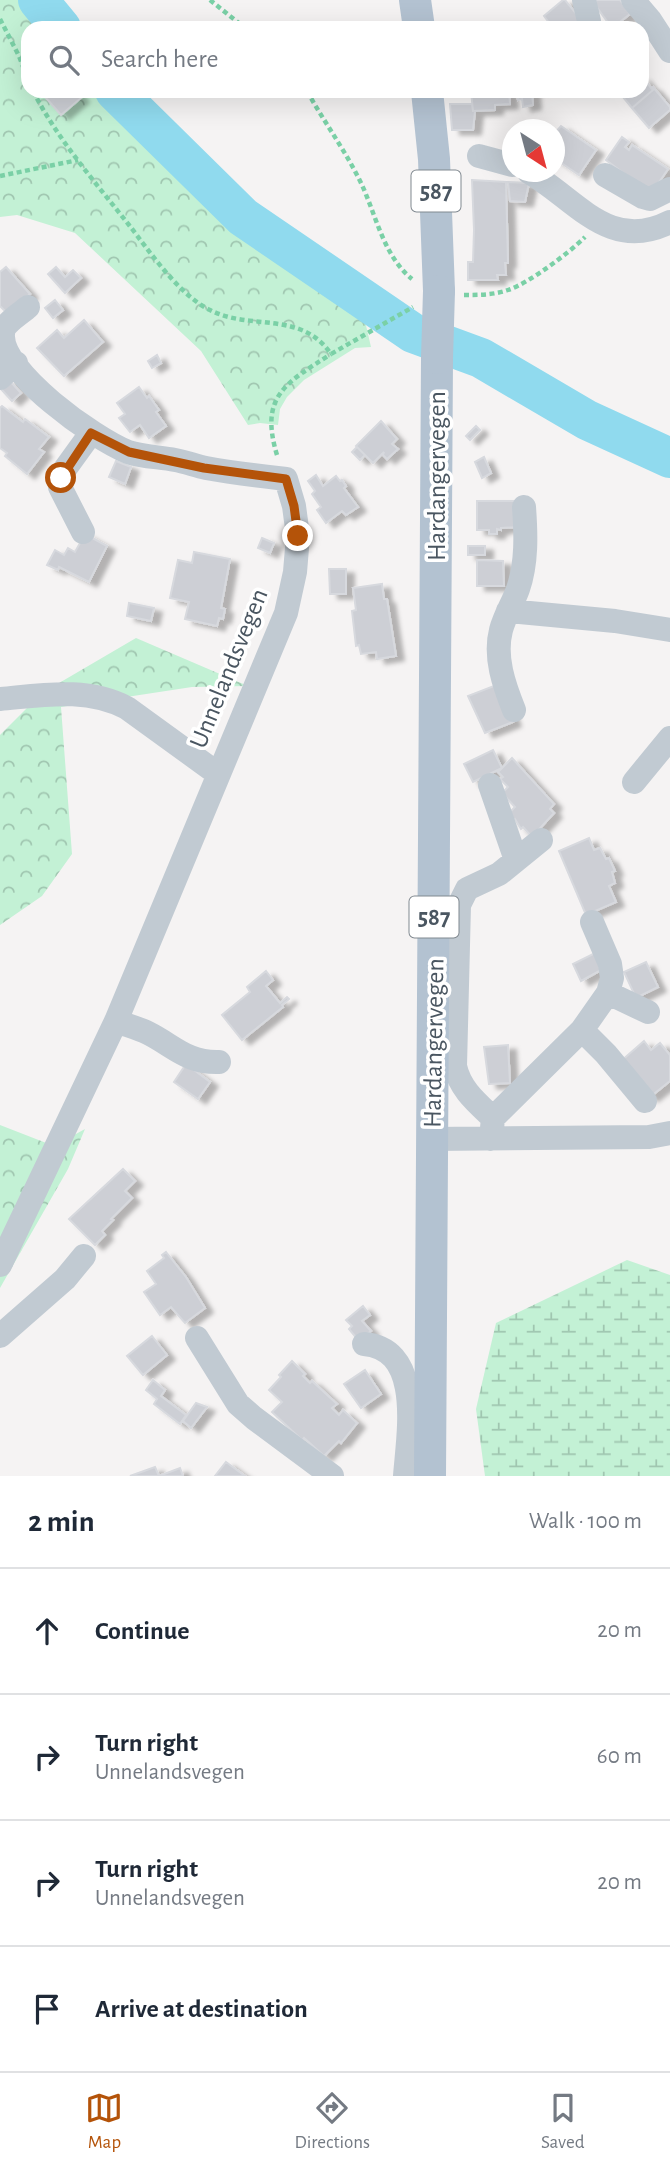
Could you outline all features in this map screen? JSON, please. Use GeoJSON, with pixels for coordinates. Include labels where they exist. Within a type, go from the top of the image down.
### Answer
{"type":"FeatureCollection","features":[{"type":"Feature","properties":{"kind":"main road"},"geometry":{"type":"LineString","coordinates":[[415,0],[418,21]]}},
{"type":"Feature","properties":{"kind":"main road","name":"587"},"geometry":{"type":"LineString","coordinates":[[428,98],[435,159],[434,293]]}},
{"type":"Feature","properties":{"kind":"main road","name":"Hardangervegen"},"geometry":{"type":"LineString","coordinates":[[430,1476],[437,358],[434,293]]}},
{"type":"Feature","properties":{"kind":"street"},"geometry":{"type":"LineString","coordinates":[[633,0],[670,51]]}},
{"type":"Feature","properties":{"kind":"street"},"geometry":{"type":"LineString","coordinates":[[480,156],[502,162]]}},
{"type":"Feature","properties":{"kind":"street"},"geometry":{"type":"LineString","coordinates":[[605,175],[650,199],[670,189]]}},
{"type":"Feature","properties":{"kind":"street"},"geometry":{"type":"LineString","coordinates":[[543,182],[597,223],[625,232],[641,231],[670,222]]}},
{"type":"Feature","properties":{"kind":"street"},"geometry":{"type":"LineString","coordinates":[[28,307],[5,327],[2,333],[9,366],[91,433],[129,452],[204,468],[286,479]]}},
{"type":"Feature","properties":{"kind":"street"},"geometry":{"type":"LineString","coordinates":[[83,532],[60,487],[65,469],[91,433]]}},
{"type":"Feature","properties":{"kind":"street","name":"Unnelandsvegen"},"geometry":{"type":"LineString","coordinates":[[0,1265],[116,1021],[286,613],[295,572],[298,536],[294,506],[286,479]]}},
{"type":"Feature","properties":{"kind":"street"},"geometry":{"type":"LineString","coordinates":[[513,710],[505,687],[498,647],[500,631],[518,589],[524,561],[524,507]]}},
{"type":"Feature","properties":{"kind":"street"},"geometry":{"type":"LineString","coordinates":[[508,611],[615,621],[670,630]]}},
{"type":"Feature","properties":{"kind":"street","name":"Unnelandsvegen"},"geometry":{"type":"LineString","coordinates":[[0,699],[79,693],[114,701],[218,774]]}},
{"type":"Feature","properties":{"kind":"street"},"geometry":{"type":"LineString","coordinates":[[635,782],[670,738]]}},
{"type":"Feature","properties":{"kind":"street"},"geometry":{"type":"LineString","coordinates":[[490,785],[516,860]]}},
{"type":"Feature","properties":{"kind":"street"},"geometry":{"type":"LineString","coordinates":[[492,1128],[458,1080],[455,1066],[459,905],[467,889],[499,874],[541,840]]}},
{"type":"Feature","properties":{"kind":"street"},"geometry":{"type":"LineString","coordinates":[[492,1128],[582,1030],[608,993],[612,978],[610,964],[592,922]]}},
{"type":"Feature","properties":{"kind":"street"},"geometry":{"type":"LineString","coordinates":[[608,993],[648,1012]]}},
{"type":"Feature","properties":{"kind":"street"},"geometry":{"type":"LineString","coordinates":[[116,1021],[147,1033],[191,1059],[219,1062]]}},
{"type":"Feature","properties":{"kind":"street"},"geometry":{"type":"LineString","coordinates":[[582,1030],[645,1101]]}},
{"type":"Feature","properties":{"kind":"street"},"geometry":{"type":"LineString","coordinates":[[432,1139],[492,1128],[649,1137],[670,1133]]}},
{"type":"Feature","properties":{"kind":"street"},"geometry":{"type":"LineString","coordinates":[[0,1336],[65,1279],[84,1256]]}},
{"type":"Feature","properties":{"kind":"street"},"geometry":{"type":"LineString","coordinates":[[197,1338],[239,1404],[332,1476]]}},
{"type":"Feature","properties":{"kind":"street"},"geometry":{"type":"LineString","coordinates":[[364,1345],[384,1349],[402,1371],[409,1400],[405,1476]]}},
{"type":"Feature","properties":{"kind":"path"},"geometry":{"type":"LineString","coordinates":[[210,0],[236,21]]}},
{"type":"Feature","properties":{"kind":"path"},"geometry":{"type":"LineString","coordinates":[[0,19],[21,61]]}},
{"type":"Feature","properties":{"kind":"path"},"geometry":{"type":"LineString","coordinates":[[37,98],[47,118],[148,249],[199,303],[211,311],[227,316],[289,325],[318,340],[331,354]]}},
{"type":"Feature","properties":{"kind":"path"},"geometry":{"type":"LineString","coordinates":[[311,98],[358,176],[395,262],[434,293],[480,296],[509,290],[578,244],[597,223]]}},
{"type":"Feature","properties":{"kind":"path"},"geometry":{"type":"LineString","coordinates":[[0,176],[78,160]]}},
{"type":"Feature","properties":{"kind":"path"},"geometry":{"type":"LineString","coordinates":[[286,479],[272,439],[270,424],[273,405],[281,391],[331,354],[434,293]]}},
{"type":"Feature","properties":{"kind":"green space"},"geometry":{"type":"Polygon","coordinates":[[[0,0],[52,0],[68,21],[21,21],[21,98],[140,98],[361,304],[371,347],[355,348],[304,380],[287,397],[280,409],[278,425],[248,425],[201,351],[75,233],[17,215],[0,217],[0,0]]]}},
{"type":"Feature","properties":{"kind":"green space"},"geometry":{"type":"Polygon","coordinates":[[[136,638],[248,686],[192,687],[61,707],[72,854],[42,896],[0,925],[0,735],[42,693],[136,638]]]}},
{"type":"Feature","properties":{"kind":"green space"},"geometry":{"type":"Polygon","coordinates":[[[0,1125],[54,1146],[85,1129],[68,1169],[0,1288],[0,1125]]]}},
{"type":"Feature","properties":{"kind":"green space"},"geometry":{"type":"Polygon","coordinates":[[[627,1260],[670,1275],[670,1476],[485,1476],[476,1409],[496,1323],[627,1260]]]}},
{"type":"Feature","properties":{"kind":"building"},"geometry":{"type":"Polygon","coordinates":[[[565,0],[582,21],[548,21],[544,16],[565,0]]]}},
{"type":"Feature","properties":{"kind":"building"},"geometry":{"type":"Polygon","coordinates":[[[620,0],[630,14],[621,21],[607,21],[593,2],[620,0]]]}},
{"type":"Feature","properties":{"kind":"building"},"geometry":{"type":"Polygon","coordinates":[[[653,87],[670,110],[649,128],[632,108],[644,98],[649,98],[653,90],[653,87]]]}},
{"type":"Feature","properties":{"kind":"building"},"geometry":{"type":"Polygon","coordinates":[[[46,98],[81,98],[61,115],[46,98]]]}},
{"type":"Feature","properties":{"kind":"building"},"geometry":{"type":"Polygon","coordinates":[[[472,98],[510,98],[510,104],[495,105],[495,110],[473,111],[472,98]]]}},
{"type":"Feature","properties":{"kind":"building"},"geometry":{"type":"Polygon","coordinates":[[[518,98],[532,98],[533,105],[523,107],[522,99],[518,98]]]}},
{"type":"Feature","properties":{"kind":"building"},"geometry":{"type":"Polygon","coordinates":[[[624,98],[644,98],[632,108],[624,98]]]}},
{"type":"Feature","properties":{"kind":"building"},"geometry":{"type":"Polygon","coordinates":[[[450,104],[472,104],[475,111],[473,130],[452,130],[450,104]]]}},
{"type":"Feature","properties":{"kind":"building"},"geometry":{"type":"Polygon","coordinates":[[[565,129],[596,150],[579,175],[565,165],[565,129]]]}},
{"type":"Feature","properties":{"kind":"building"},"geometry":{"type":"Polygon","coordinates":[[[622,137],[629,142],[625,147],[629,150],[632,145],[668,169],[651,194],[606,160],[622,137]]]}},
{"type":"Feature","properties":{"kind":"building"},"geometry":{"type":"Polygon","coordinates":[[[472,180],[506,182],[508,263],[505,263],[506,275],[497,275],[498,280],[468,280],[468,262],[473,262],[472,180]]]}},
{"type":"Feature","properties":{"kind":"building"},"geometry":{"type":"Polygon","coordinates":[[[508,182],[529,183],[525,202],[510,201],[508,182]]]}},
{"type":"Feature","properties":{"kind":"building"},"geometry":{"type":"Polygon","coordinates":[[[6,267],[30,294],[8,314],[0,306],[0,272],[6,267]]]}},
{"type":"Feature","properties":{"kind":"building"},"geometry":{"type":"Polygon","coordinates":[[[56,267],[65,277],[73,270],[81,278],[65,293],[48,274],[56,267]]]}},
{"type":"Feature","properties":{"kind":"building"},"geometry":{"type":"Polygon","coordinates":[[[55,300],[63,310],[53,318],[45,308],[55,300]]]}},
{"type":"Feature","properties":{"kind":"building"},"geometry":{"type":"Polygon","coordinates":[[[84,320],[103,342],[64,376],[37,348],[57,330],[64,338],[84,320]]]}},
{"type":"Feature","properties":{"kind":"building"},"geometry":{"type":"Polygon","coordinates":[[[157,355],[161,363],[152,368],[148,361],[157,355]]]}},
{"type":"Feature","properties":{"kind":"building"},"geometry":{"type":"Polygon","coordinates":[[[8,379],[21,393],[12,401],[0,388],[8,379]]]}},
{"type":"Feature","properties":{"kind":"building"},"geometry":{"type":"Polygon","coordinates":[[[139,387],[159,410],[156,412],[166,426],[149,438],[140,425],[130,432],[119,418],[125,414],[117,403],[139,387]]]}},
{"type":"Feature","properties":{"kind":"building"},"geometry":{"type":"Polygon","coordinates":[[[2,406],[49,437],[39,449],[44,452],[27,474],[5,456],[7,453],[0,448],[2,406]]]}},
{"type":"Feature","properties":{"kind":"building"},"geometry":{"type":"Polygon","coordinates":[[[381,421],[397,439],[392,444],[398,449],[387,459],[383,455],[384,452],[373,463],[356,446],[381,421]]]}},
{"type":"Feature","properties":{"kind":"building"},"geometry":{"type":"Polygon","coordinates":[[[476,426],[480,430],[470,440],[466,436],[476,426]]]}},
{"type":"Feature","properties":{"kind":"building"},"geometry":{"type":"Polygon","coordinates":[[[357,447],[365,455],[360,460],[352,452],[357,447]]]}},
{"type":"Feature","properties":{"kind":"building"},"geometry":{"type":"Polygon","coordinates":[[[484,457],[491,473],[482,478],[475,462],[484,457]]]}},
{"type":"Feature","properties":{"kind":"building"},"geometry":{"type":"Polygon","coordinates":[[[116,461],[131,467],[125,484],[109,477],[116,461]]]}},
{"type":"Feature","properties":{"kind":"building"},"geometry":{"type":"Polygon","coordinates":[[[316,475],[323,486],[336,476],[342,480],[346,486],[344,488],[358,507],[346,515],[342,511],[326,523],[317,510],[321,507],[312,494],[315,491],[308,481],[316,475]]]}},
{"type":"Feature","properties":{"kind":"building"},"geometry":{"type":"Polygon","coordinates":[[[477,501],[522,501],[522,527],[497,529],[497,534],[489,534],[489,530],[477,530],[477,501]]]}},
{"type":"Feature","properties":{"kind":"building"},"geometry":{"type":"Polygon","coordinates":[[[85,534],[107,546],[89,582],[59,567],[58,570],[47,565],[55,550],[64,555],[68,548],[75,552],[85,534]]]}},
{"type":"Feature","properties":{"kind":"building"},"geometry":{"type":"Polygon","coordinates":[[[262,538],[274,543],[270,553],[258,548],[262,538]]]}},
{"type":"Feature","properties":{"kind":"building"},"geometry":{"type":"Polygon","coordinates":[[[468,546],[485,546],[485,555],[468,555],[468,546]]]}},
{"type":"Feature","properties":{"kind":"building"},"geometry":{"type":"Polygon","coordinates":[[[194,552],[230,559],[221,608],[225,609],[223,619],[219,618],[217,626],[185,619],[189,602],[170,598],[178,560],[192,563],[194,552]]]}},
{"type":"Feature","properties":{"kind":"building"},"geometry":{"type":"Polygon","coordinates":[[[477,560],[503,561],[504,586],[477,586],[477,560]]]}},
{"type":"Feature","properties":{"kind":"building"},"geometry":{"type":"Polygon","coordinates":[[[329,569],[346,569],[346,594],[330,594],[329,569]]]}},
{"type":"Feature","properties":{"kind":"building"},"geometry":{"type":"Polygon","coordinates":[[[382,584],[396,656],[377,659],[376,652],[361,654],[359,645],[356,646],[352,611],[356,610],[353,588],[382,584]]]}},
{"type":"Feature","properties":{"kind":"building"},"geometry":{"type":"Polygon","coordinates":[[[129,603],[154,608],[151,621],[127,616],[129,603]]]}},
{"type":"Feature","properties":{"kind":"building"},"geometry":{"type":"Polygon","coordinates":[[[499,684],[513,722],[485,733],[468,696],[499,684]]]}},
{"type":"Feature","properties":{"kind":"building"},"geometry":{"type":"Polygon","coordinates":[[[493,750],[502,768],[473,782],[464,764],[493,750]]]}},
{"type":"Feature","properties":{"kind":"building"},"geometry":{"type":"Polygon","coordinates":[[[512,758],[554,804],[550,809],[554,813],[532,837],[523,827],[521,829],[515,819],[513,821],[507,815],[515,807],[502,793],[508,787],[500,779],[503,777],[498,772],[512,758]]]}},
{"type":"Feature","properties":{"kind":"building"},"geometry":{"type":"Polygon","coordinates":[[[589,838],[594,850],[600,848],[615,871],[612,872],[615,883],[609,886],[616,902],[586,915],[559,851],[589,838]]]}},
{"type":"Feature","properties":{"kind":"building"},"geometry":{"type":"Polygon","coordinates":[[[595,953],[603,969],[581,981],[573,964],[595,953]]]}},
{"type":"Feature","properties":{"kind":"building"},"geometry":{"type":"Polygon","coordinates":[[[646,962],[658,987],[636,998],[624,972],[646,962]]]}},
{"type":"Feature","properties":{"kind":"building"},"geometry":{"type":"Polygon","coordinates":[[[266,971],[273,980],[266,986],[280,1003],[287,997],[289,999],[242,1040],[222,1015],[250,992],[247,987],[266,971]]]}},
{"type":"Feature","properties":{"kind":"building"},"geometry":{"type":"Polygon","coordinates":[[[644,1041],[651,1050],[660,1043],[670,1055],[670,1081],[650,1097],[621,1061],[644,1041]]]}},
{"type":"Feature","properties":{"kind":"building"},"geometry":{"type":"Polygon","coordinates":[[[508,1045],[510,1083],[489,1084],[484,1047],[508,1045]]]}},
{"type":"Feature","properties":{"kind":"building"},"geometry":{"type":"Polygon","coordinates":[[[186,1064],[210,1082],[198,1099],[174,1082],[186,1064]]]}},
{"type":"Feature","properties":{"kind":"building"},"geometry":{"type":"Polygon","coordinates":[[[123,1169],[135,1181],[125,1191],[132,1198],[111,1219],[113,1220],[102,1231],[105,1235],[95,1245],[69,1219],[123,1169]]]}},
{"type":"Feature","properties":{"kind":"building"},"geometry":{"type":"Polygon","coordinates":[[[166,1252],[186,1277],[205,1308],[185,1323],[171,1307],[160,1315],[144,1292],[156,1284],[147,1271],[164,1258],[162,1255],[166,1252]]]}},
{"type":"Feature","properties":{"kind":"building"},"geometry":{"type":"Polygon","coordinates":[[[363,1306],[370,1315],[362,1321],[371,1331],[359,1341],[349,1329],[352,1326],[346,1320],[363,1306]]]}},
{"type":"Feature","properties":{"kind":"building"},"geometry":{"type":"Polygon","coordinates":[[[152,1336],[167,1355],[143,1375],[127,1356],[152,1336]]]}},
{"type":"Feature","properties":{"kind":"building"},"geometry":{"type":"Polygon","coordinates":[[[292,1361],[310,1383],[312,1381],[337,1404],[332,1408],[339,1415],[343,1410],[357,1423],[341,1443],[339,1441],[324,1456],[272,1412],[282,1402],[269,1390],[292,1361]]]}},
{"type":"Feature","properties":{"kind":"building"},"geometry":{"type":"Polygon","coordinates":[[[365,1370],[381,1394],[361,1408],[344,1384],[365,1370]]]}},
{"type":"Feature","properties":{"kind":"building"},"geometry":{"type":"Polygon","coordinates":[[[153,1380],[165,1390],[161,1396],[186,1415],[180,1424],[154,1404],[157,1399],[146,1390],[153,1380]]]}},
{"type":"Feature","properties":{"kind":"building"},"geometry":{"type":"Polygon","coordinates":[[[196,1403],[207,1407],[191,1428],[183,1421],[196,1403]]]}},
{"type":"Feature","properties":{"kind":"building"},"geometry":{"type":"Polygon","coordinates":[[[226,1462],[245,1476],[215,1476],[226,1462]]]}},
{"type":"Feature","properties":{"kind":"building"},"geometry":{"type":"Polygon","coordinates":[[[155,1467],[159,1476],[130,1476],[155,1467]]]}},
{"type":"Feature","properties":{"kind":"building"},"geometry":{"type":"Polygon","coordinates":[[[180,1468],[183,1476],[159,1476],[180,1468]]]}},
{"type":"Feature","properties":{"kind":"waterway"},"geometry":{"type":"LineString","coordinates":[[38,0],[55,21]]}},
{"type":"Feature","properties":{"kind":"waterway"},"geometry":{"type":"LineString","coordinates":[[122,98],[243,217],[413,333],[481,358],[587,420],[670,458]]}},
{"type":"Feature","properties":{"kind":"route"},"geometry":{"type":"LineString","coordinates":[[61,478],[91,433],[129,452],[204,468],[286,479],[294,506],[298,536]]}}]}
